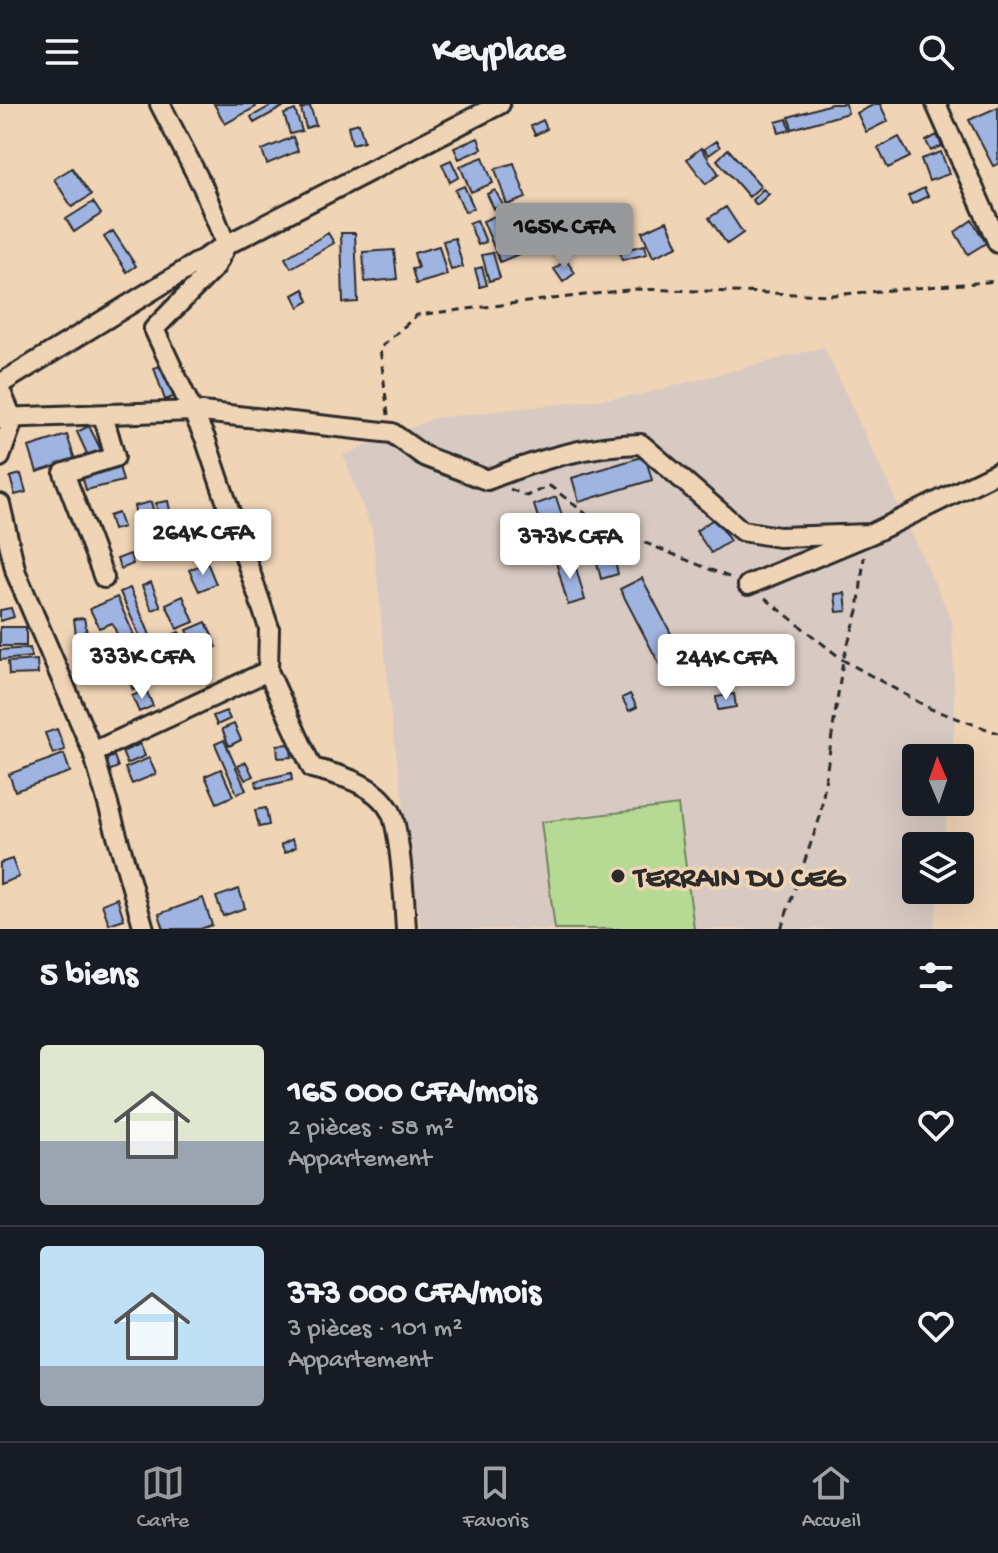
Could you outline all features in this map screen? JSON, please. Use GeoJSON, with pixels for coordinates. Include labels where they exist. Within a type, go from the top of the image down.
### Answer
{"type":"FeatureCollection","features":[{"type":"Feature","properties":{"kind":"street"},"geometry":{"type":"LineString","coordinates":[[160,104],[203,187],[226,245],[215,267],[154,329],[193,411],[269,628],[268,671],[312,768],[345,776],[374,793],[392,813],[406,929]]}},
{"type":"Feature","properties":{"kind":"street"},"geometry":{"type":"LineString","coordinates":[[0,384],[226,245],[500,104]]}},
{"type":"Feature","properties":{"kind":"street"},"geometry":{"type":"LineString","coordinates":[[936,104],[998,243]]}},
{"type":"Feature","properties":{"kind":"street"},"geometry":{"type":"LineString","coordinates":[[0,390],[6,419],[0,457]]}},
{"type":"Feature","properties":{"kind":"street"},"geometry":{"type":"LineString","coordinates":[[6,419],[193,411],[392,433],[424,456],[487,480],[528,463],[604,445],[641,444],[742,531],[779,537],[871,534]]}},
{"type":"Feature","properties":{"kind":"street"},"geometry":{"type":"LineString","coordinates":[[103,415],[115,457],[64,473],[104,578]]}},
{"type":"Feature","properties":{"kind":"street"},"geometry":{"type":"LineString","coordinates":[[748,585],[871,534],[998,472]]}},
{"type":"Feature","properties":{"kind":"street"},"geometry":{"type":"LineString","coordinates":[[0,504],[16,573],[93,752],[144,929]]}},
{"type":"Feature","properties":{"kind":"street"},"geometry":{"type":"LineString","coordinates":[[93,752],[268,671]]}},
{"type":"Feature","properties":{"kind":"path"},"geometry":{"type":"LineString","coordinates":[[392,433],[380,348],[417,315],[636,289],[833,295],[998,281]]}},
{"type":"Feature","properties":{"kind":"path"},"geometry":{"type":"LineString","coordinates":[[487,480],[526,496],[550,486],[599,524],[748,585],[843,660],[931,709],[998,733]]}},
{"type":"Feature","properties":{"kind":"path"},"geometry":{"type":"LineString","coordinates":[[781,929],[820,817],[843,660],[858,611],[860,569],[871,534]]}},
{"type":"Feature","properties":{"kind":"shaded area"},"geometry":{"type":"Polygon","coordinates":[[[824,347],[952,620],[953,744],[902,744],[902,816],[947,816],[945,832],[902,832],[902,904],[937,904],[934,929],[421,929],[391,716],[372,530],[343,455],[434,418],[639,395],[824,347]]]}},
{"type":"Feature","properties":{"kind":"green space","name":"TERRAIN DU CEG"},"geometry":{"type":"Polygon","coordinates":[[[678,805],[694,929],[555,929],[541,822],[678,805]]]}},
{"type":"Feature","properties":{"kind":"building"},"geometry":{"type":"Polygon","coordinates":[[[214,104],[254,104],[256,107],[225,124],[214,104]]]}},
{"type":"Feature","properties":{"kind":"building"},"geometry":{"type":"Polygon","coordinates":[[[274,104],[283,107],[254,123],[251,117],[274,104]]]}},
{"type":"Feature","properties":{"kind":"building"},"geometry":{"type":"Polygon","coordinates":[[[831,104],[846,104],[848,113],[792,129],[789,117],[831,104]]]}},
{"type":"Feature","properties":{"kind":"building"},"geometry":{"type":"Polygon","coordinates":[[[880,104],[888,121],[866,132],[857,113],[880,104]]]}},
{"type":"Feature","properties":{"kind":"building"},"geometry":{"type":"Polygon","coordinates":[[[310,106],[316,125],[306,128],[301,109],[310,106]]]}},
{"type":"Feature","properties":{"kind":"building"},"geometry":{"type":"Polygon","coordinates":[[[998,107],[998,164],[993,166],[969,120],[998,107]]]}},
{"type":"Feature","properties":{"kind":"building"},"geometry":{"type":"Polygon","coordinates":[[[295,110],[302,131],[290,134],[284,114],[295,110]]]}},
{"type":"Feature","properties":{"kind":"building"},"geometry":{"type":"Polygon","coordinates":[[[787,119],[790,130],[779,133],[776,122],[787,119]]]}},
{"type":"Feature","properties":{"kind":"building"},"geometry":{"type":"Polygon","coordinates":[[[543,120],[547,129],[535,135],[531,126],[543,120]]]}},
{"type":"Feature","properties":{"kind":"building"},"geometry":{"type":"Polygon","coordinates":[[[359,123],[364,141],[352,144],[348,126],[359,123]]]}},
{"type":"Feature","properties":{"kind":"building"},"geometry":{"type":"Polygon","coordinates":[[[937,135],[942,146],[931,151],[926,141],[937,135]]]}},
{"type":"Feature","properties":{"kind":"building"},"geometry":{"type":"Polygon","coordinates":[[[293,137],[298,151],[267,164],[262,150],[293,137]]]}},
{"type":"Feature","properties":{"kind":"building"},"geometry":{"type":"Polygon","coordinates":[[[899,137],[910,157],[888,168],[878,148],[899,137]]]}},
{"type":"Feature","properties":{"kind":"building"},"geometry":{"type":"Polygon","coordinates":[[[478,138],[482,149],[459,159],[454,148],[478,138]]]}},
{"type":"Feature","properties":{"kind":"building"},"geometry":{"type":"Polygon","coordinates":[[[716,141],[720,147],[709,155],[704,149],[716,141]]]}},
{"type":"Feature","properties":{"kind":"building"},"geometry":{"type":"Polygon","coordinates":[[[701,148],[719,174],[706,184],[687,159],[701,148]]]}},
{"type":"Feature","properties":{"kind":"building"},"geometry":{"type":"Polygon","coordinates":[[[728,149],[761,186],[749,197],[717,160],[728,149]]]}},
{"type":"Feature","properties":{"kind":"building"},"geometry":{"type":"Polygon","coordinates":[[[941,152],[949,174],[929,181],[921,159],[941,152]]]}},
{"type":"Feature","properties":{"kind":"building"},"geometry":{"type":"Polygon","coordinates":[[[483,157],[493,183],[471,192],[460,166],[483,157]]]}},
{"type":"Feature","properties":{"kind":"building"},"geometry":{"type":"Polygon","coordinates":[[[451,160],[459,177],[450,182],[442,164],[451,160]]]}},
{"type":"Feature","properties":{"kind":"building"},"geometry":{"type":"Polygon","coordinates":[[[514,163],[526,198],[507,205],[495,169],[514,163]]]}},
{"type":"Feature","properties":{"kind":"building"},"geometry":{"type":"Polygon","coordinates":[[[72,168],[91,195],[72,207],[54,179],[72,168]]]}},
{"type":"Feature","properties":{"kind":"building"},"geometry":{"type":"Polygon","coordinates":[[[464,186],[474,208],[465,212],[455,190],[464,186]]]}},
{"type":"Feature","properties":{"kind":"building"},"geometry":{"type":"Polygon","coordinates":[[[924,188],[928,196],[912,204],[908,196],[924,188]]]}},
{"type":"Feature","properties":{"kind":"building"},"geometry":{"type":"Polygon","coordinates":[[[763,189],[769,194],[757,205],[752,200],[763,189]]]}},
{"type":"Feature","properties":{"kind":"building"},"geometry":{"type":"Polygon","coordinates":[[[495,190],[503,205],[494,209],[487,194],[495,190]]]}},
{"type":"Feature","properties":{"kind":"building"},"geometry":{"type":"Polygon","coordinates":[[[93,202],[101,214],[74,232],[66,219],[93,202]]]}},
{"type":"Feature","properties":{"kind":"building"},"geometry":{"type":"Polygon","coordinates":[[[726,207],[743,233],[727,244],[709,218],[726,207]]]}},
{"type":"Feature","properties":{"kind":"building"},"geometry":{"type":"Polygon","coordinates":[[[502,213],[519,254],[500,262],[483,221],[502,213]]]}},
{"type":"Feature","properties":{"kind":"building"},"geometry":{"type":"Polygon","coordinates":[[[525,219],[536,244],[524,249],[514,224],[525,219]]]}},
{"type":"Feature","properties":{"kind":"building"},"geometry":{"type":"Polygon","coordinates":[[[477,220],[486,242],[478,245],[469,223],[477,220]]]}},
{"type":"Feature","properties":{"kind":"building"},"geometry":{"type":"Polygon","coordinates":[[[972,220],[986,243],[968,254],[955,232],[972,220]]]}},
{"type":"Feature","properties":{"kind":"building"},"geometry":{"type":"Polygon","coordinates":[[[667,221],[678,246],[653,257],[642,232],[667,221]]]}},
{"type":"Feature","properties":{"kind":"building"},"geometry":{"type":"Polygon","coordinates":[[[113,231],[136,266],[127,272],[104,237],[113,231]]]}},
{"type":"Feature","properties":{"kind":"building"},"geometry":{"type":"Polygon","coordinates":[[[328,233],[334,243],[291,268],[285,258],[328,233]]]}},
{"type":"Feature","properties":{"kind":"building"},"geometry":{"type":"Polygon","coordinates":[[[341,233],[355,233],[358,302],[343,303],[341,233]]]}},
{"type":"Feature","properties":{"kind":"building"},"geometry":{"type":"Polygon","coordinates":[[[455,238],[463,267],[451,270],[443,241],[455,238]]]}},
{"type":"Feature","properties":{"kind":"building"},"geometry":{"type":"Polygon","coordinates":[[[645,245],[647,254],[622,260],[620,251],[645,245]]]}},
{"type":"Feature","properties":{"kind":"building"},"geometry":{"type":"Polygon","coordinates":[[[439,246],[447,275],[416,284],[412,269],[418,268],[414,253],[439,246]]]}},
{"type":"Feature","properties":{"kind":"building"},"geometry":{"type":"Polygon","coordinates":[[[394,250],[397,279],[365,282],[363,252],[394,250]]]}},
{"type":"Feature","properties":{"kind":"building"},"geometry":{"type":"Polygon","coordinates":[[[493,253],[500,278],[489,281],[482,255],[493,253]]]}},
{"type":"Feature","properties":{"kind":"building"},"geometry":{"type":"Polygon","coordinates":[[[566,260],[575,273],[563,282],[554,269],[566,260]]]}},
{"type":"Feature","properties":{"kind":"building"},"geometry":{"type":"Polygon","coordinates":[[[482,267],[487,285],[480,287],[475,269],[482,267]]]}},
{"type":"Feature","properties":{"kind":"building"},"geometry":{"type":"Polygon","coordinates":[[[304,289],[309,301],[299,307],[293,295],[304,289]]]}},
{"type":"Feature","properties":{"kind":"building"},"geometry":{"type":"Polygon","coordinates":[[[165,364],[176,396],[165,400],[154,368],[165,364]]]}},
{"type":"Feature","properties":{"kind":"building"},"geometry":{"type":"Polygon","coordinates":[[[89,426],[102,452],[89,458],[77,432],[89,426]]]}},
{"type":"Feature","properties":{"kind":"building"},"geometry":{"type":"Polygon","coordinates":[[[67,435],[75,460],[37,472],[29,447],[67,435]]]}},
{"type":"Feature","properties":{"kind":"building"},"geometry":{"type":"Polygon","coordinates":[[[645,456],[652,480],[579,502],[572,478],[645,456]]]}},
{"type":"Feature","properties":{"kind":"building"},"geometry":{"type":"Polygon","coordinates":[[[119,466],[123,481],[86,490],[82,475],[119,466]]]}},
{"type":"Feature","properties":{"kind":"building"},"geometry":{"type":"Polygon","coordinates":[[[21,474],[26,492],[15,495],[10,477],[21,474]]]}},
{"type":"Feature","properties":{"kind":"building"},"geometry":{"type":"Polygon","coordinates":[[[556,497],[573,549],[550,556],[534,505],[556,497]]]}},
{"type":"Feature","properties":{"kind":"building"},"geometry":{"type":"Polygon","coordinates":[[[168,501],[171,515],[158,517],[156,503],[168,501]]]}},
{"type":"Feature","properties":{"kind":"building"},"geometry":{"type":"Polygon","coordinates":[[[151,502],[156,520],[138,525],[134,506],[151,502]]]}},
{"type":"Feature","properties":{"kind":"building"},"geometry":{"type":"Polygon","coordinates":[[[118,513],[123,527],[113,530],[109,516],[118,513]]]}},
{"type":"Feature","properties":{"kind":"building"},"geometry":{"type":"Polygon","coordinates":[[[191,515],[193,526],[178,528],[176,518],[191,515]]]}},
{"type":"Feature","properties":{"kind":"building"},"geometry":{"type":"Polygon","coordinates":[[[715,518],[730,541],[711,553],[696,531],[715,518]]]}},
{"type":"Feature","properties":{"kind":"building"},"geometry":{"type":"Polygon","coordinates":[[[612,550],[618,574],[601,579],[595,554],[612,550]]]}},
{"type":"Feature","properties":{"kind":"building"},"geometry":{"type":"Polygon","coordinates":[[[130,554],[133,564],[121,569],[117,559],[130,554]]]}},
{"type":"Feature","properties":{"kind":"building"},"geometry":{"type":"Polygon","coordinates":[[[573,557],[585,600],[568,605],[556,562],[573,557]]]}},
{"type":"Feature","properties":{"kind":"building"},"geometry":{"type":"Polygon","coordinates":[[[207,562],[216,584],[199,591],[189,570],[207,562]]]}},
{"type":"Feature","properties":{"kind":"building"},"geometry":{"type":"Polygon","coordinates":[[[642,578],[689,668],[667,679],[620,589],[642,578]]]}},
{"type":"Feature","properties":{"kind":"building"},"geometry":{"type":"Polygon","coordinates":[[[151,582],[161,607],[152,610],[142,586],[151,582]]]}},
{"type":"Feature","properties":{"kind":"building"},"geometry":{"type":"Polygon","coordinates":[[[130,588],[153,642],[144,646],[120,592],[130,588]]]}},
{"type":"Feature","properties":{"kind":"building"},"geometry":{"type":"Polygon","coordinates":[[[845,593],[847,611],[837,612],[835,594],[845,593]]]}},
{"type":"Feature","properties":{"kind":"building"},"geometry":{"type":"Polygon","coordinates":[[[183,596],[194,622],[177,629],[166,604],[183,596]]]}},
{"type":"Feature","properties":{"kind":"building"},"geometry":{"type":"Polygon","coordinates":[[[117,597],[138,644],[124,650],[112,623],[99,628],[90,609],[117,597]]]}},
{"type":"Feature","properties":{"kind":"building"},"geometry":{"type":"Polygon","coordinates":[[[11,608],[14,617],[0,621],[0,610],[11,608]]]}},
{"type":"Feature","properties":{"kind":"building"},"geometry":{"type":"Polygon","coordinates":[[[84,618],[87,633],[76,635],[74,619],[84,618]]]}},
{"type":"Feature","properties":{"kind":"building"},"geometry":{"type":"Polygon","coordinates":[[[206,622],[217,647],[198,655],[187,630],[206,622]]]}},
{"type":"Feature","properties":{"kind":"building"},"geometry":{"type":"Polygon","coordinates":[[[0,627],[26,627],[26,646],[0,646],[0,627]]]}},
{"type":"Feature","properties":{"kind":"building"},"geometry":{"type":"Polygon","coordinates":[[[179,632],[185,644],[170,651],[164,638],[179,632]]]}},
{"type":"Feature","properties":{"kind":"building"},"geometry":{"type":"Polygon","coordinates":[[[30,648],[31,657],[0,660],[0,650],[30,648]]]}},
{"type":"Feature","properties":{"kind":"building"},"geometry":{"type":"Polygon","coordinates":[[[136,653],[149,683],[133,690],[120,660],[136,653]]]}},
{"type":"Feature","properties":{"kind":"building"},"geometry":{"type":"Polygon","coordinates":[[[37,660],[38,674],[9,675],[8,662],[37,660]]]}},
{"type":"Feature","properties":{"kind":"building"},"geometry":{"type":"Polygon","coordinates":[[[146,690],[153,706],[139,712],[132,696],[146,690]]]}},
{"type":"Feature","properties":{"kind":"building"},"geometry":{"type":"Polygon","coordinates":[[[630,694],[637,707],[629,711],[622,698],[630,694]]]}},
{"type":"Feature","properties":{"kind":"building"},"geometry":{"type":"Polygon","coordinates":[[[734,694],[736,707],[718,710],[716,697],[734,694]]]}},
{"type":"Feature","properties":{"kind":"building"},"geometry":{"type":"Polygon","coordinates":[[[226,711],[230,719],[217,725],[213,716],[226,711]]]}},
{"type":"Feature","properties":{"kind":"building"},"geometry":{"type":"Polygon","coordinates":[[[234,724],[241,740],[229,746],[222,729],[234,724]]]}},
{"type":"Feature","properties":{"kind":"building"},"geometry":{"type":"Polygon","coordinates":[[[57,729],[65,750],[53,754],[45,733],[57,729]]]}},
{"type":"Feature","properties":{"kind":"building"},"geometry":{"type":"Polygon","coordinates":[[[224,740],[246,790],[237,794],[215,744],[224,740]]]}},
{"type":"Feature","properties":{"kind":"building"},"geometry":{"type":"Polygon","coordinates":[[[140,744],[145,756],[127,764],[122,752],[140,744]]]}},
{"type":"Feature","properties":{"kind":"building"},"geometry":{"type":"Polygon","coordinates":[[[290,744],[292,757],[278,758],[277,745],[290,744]]]}},
{"type":"Feature","properties":{"kind":"building"},"geometry":{"type":"Polygon","coordinates":[[[64,754],[70,772],[15,791],[9,774],[64,754]]]}},
{"type":"Feature","properties":{"kind":"building"},"geometry":{"type":"Polygon","coordinates":[[[114,756],[118,767],[109,771],[105,760],[114,756]]]}},
{"type":"Feature","properties":{"kind":"building"},"geometry":{"type":"Polygon","coordinates":[[[149,758],[156,774],[132,784],[125,768],[149,758]]]}},
{"type":"Feature","properties":{"kind":"building"},"geometry":{"type":"Polygon","coordinates":[[[246,762],[253,776],[245,780],[238,766],[246,762]]]}},
{"type":"Feature","properties":{"kind":"building"},"geometry":{"type":"Polygon","coordinates":[[[221,769],[233,796],[217,803],[205,776],[221,769]]]}},
{"type":"Feature","properties":{"kind":"building"},"geometry":{"type":"Polygon","coordinates":[[[291,773],[292,780],[257,788],[256,781],[291,773]]]}},
{"type":"Feature","properties":{"kind":"building"},"geometry":{"type":"Polygon","coordinates":[[[266,808],[269,825],[259,827],[255,810],[266,808]]]}},
{"type":"Feature","properties":{"kind":"building"},"geometry":{"type":"Polygon","coordinates":[[[292,839],[296,847],[285,853],[281,845],[292,839]]]}},
{"type":"Feature","properties":{"kind":"building"},"geometry":{"type":"Polygon","coordinates":[[[12,859],[19,877],[0,884],[0,863],[12,859]]]}},
{"type":"Feature","properties":{"kind":"building"},"geometry":{"type":"Polygon","coordinates":[[[239,889],[245,908],[223,916],[216,897],[239,889]]]}},
{"type":"Feature","properties":{"kind":"building"},"geometry":{"type":"Polygon","coordinates":[[[117,898],[124,919],[109,924],[102,904],[117,898]]]}},
{"type":"Feature","properties":{"kind":"building"},"geometry":{"type":"Polygon","coordinates":[[[203,898],[212,925],[200,929],[164,929],[159,914],[203,898]]]}},
{"type":"Feature","properties":{"kind":"place","name":"TERRAIN DU CEG"},"geometry":{"type":"Point","coordinates":[618,876]}}]}
